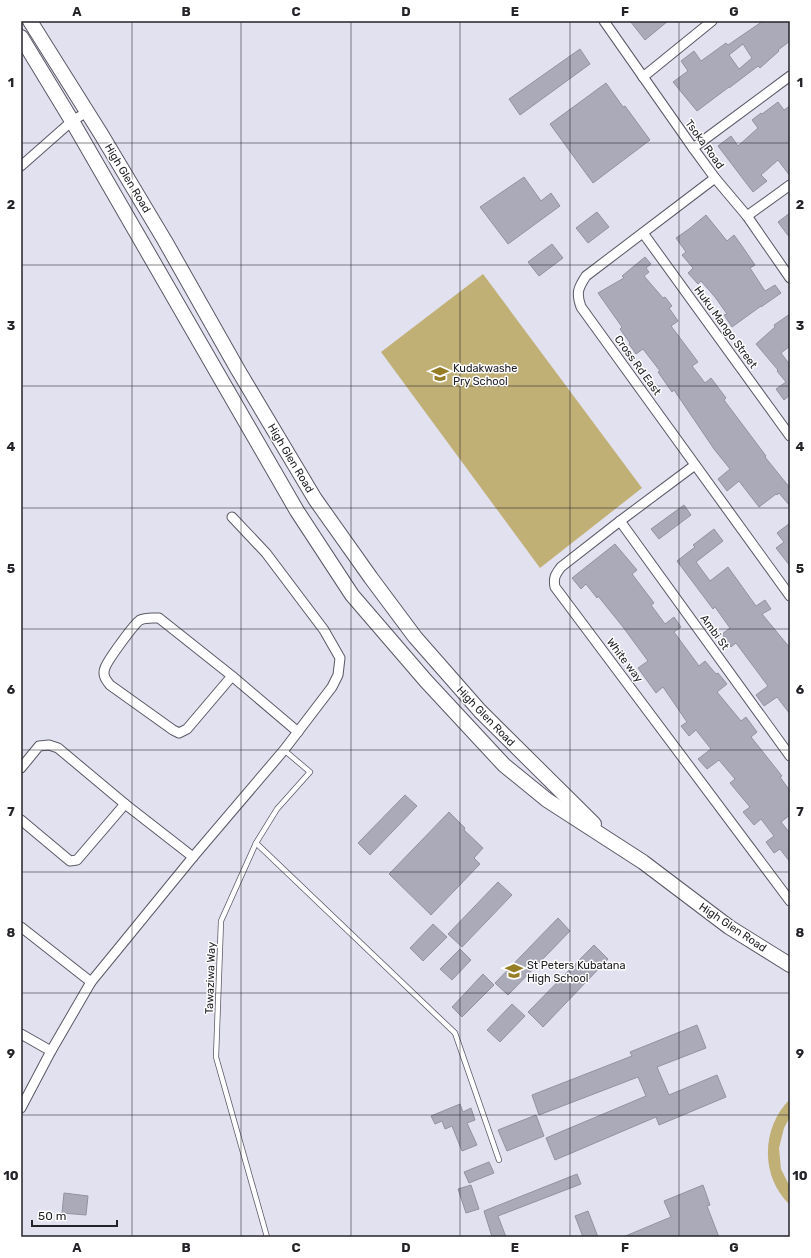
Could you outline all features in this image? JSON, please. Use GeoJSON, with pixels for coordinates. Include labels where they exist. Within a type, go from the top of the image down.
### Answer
{"type":"FeatureCollection","features":[{"type":"Feature","properties":{"kind":"main road","name":"High Glen Road"},"geometry":{"type":"LineString","coordinates":[[30,21],[165,241],[238,370],[311,492],[371,578],[415,637],[480,711],[618,846]]}},
{"type":"Feature","properties":{"kind":"main road","name":"High Glen Road"},"geometry":{"type":"LineString","coordinates":[[21,37],[72,121],[297,511],[352,595],[426,681],[504,765],[547,800],[643,862],[729,926],[790,965]]}},
{"type":"Feature","properties":{"kind":"street","name":"Tsoka Road"},"geometry":{"type":"LineString","coordinates":[[604,21],[714,178],[748,216],[790,278]]}},
{"type":"Feature","properties":{"kind":"street"},"geometry":{"type":"LineString","coordinates":[[643,77],[712,21]]}},
{"type":"Feature","properties":{"kind":"street"},"geometry":{"type":"LineString","coordinates":[[693,148],[790,76]]}},
{"type":"Feature","properties":{"kind":"street"},"geometry":{"type":"LineString","coordinates":[[21,166],[72,121],[87,112]]}},
{"type":"Feature","properties":{"kind":"street","name":"Cross Rd East"},"geometry":{"type":"LineString","coordinates":[[714,178],[586,276],[578,288],[578,298],[581,307],[790,596]]}},
{"type":"Feature","properties":{"kind":"street"},"geometry":{"type":"LineString","coordinates":[[748,216],[790,185]]}},
{"type":"Feature","properties":{"kind":"street","name":"Huku Mango Street"},"geometry":{"type":"LineString","coordinates":[[643,233],[790,436]]}},
{"type":"Feature","properties":{"kind":"street","name":"White way"},"geometry":{"type":"LineString","coordinates":[[695,466],[620,521],[562,567],[554,576],[555,587],[790,901]]}},
{"type":"Feature","properties":{"kind":"street"},"geometry":{"type":"LineString","coordinates":[[21,1108],[51,1051],[91,982],[193,857],[284,750],[332,687],[338,675],[340,658],[324,630],[266,553],[232,517]]}},
{"type":"Feature","properties":{"kind":"street","name":"Ambi St"},"geometry":{"type":"LineString","coordinates":[[620,521],[790,756]]}},
{"type":"Feature","properties":{"kind":"street"},"geometry":{"type":"LineString","coordinates":[[232,676],[187,728],[179,733],[110,685],[104,677],[104,669],[113,653],[140,620],[149,617],[158,618],[232,676],[298,732]]}},
{"type":"Feature","properties":{"kind":"street"},"geometry":{"type":"LineString","coordinates":[[21,768],[39,746],[49,744],[58,748],[125,804],[193,857]]}},
{"type":"Feature","properties":{"kind":"street"},"geometry":{"type":"LineString","coordinates":[[21,820],[70,861],[74,861],[77,860],[125,804]]}},
{"type":"Feature","properties":{"kind":"street"},"geometry":{"type":"LineString","coordinates":[[21,927],[91,982]]}},
{"type":"Feature","properties":{"kind":"street"},"geometry":{"type":"LineString","coordinates":[[21,1034],[51,1051]]}},
{"type":"Feature","properties":{"kind":"lane","name":"Tawaziwa Way"},"geometry":{"type":"LineString","coordinates":[[267,1237],[216,1057],[221,921],[256,843],[277,809],[310,772],[284,750]]}},
{"type":"Feature","properties":{"kind":"lane"},"geometry":{"type":"LineString","coordinates":[[256,843],[455,1032],[499,1160]]}},
{"type":"Feature","properties":{"kind":"shaded area"},"geometry":{"type":"Polygon","coordinates":[[[483,274],[642,488],[540,568],[381,352],[483,274]]]}},
{"type":"Feature","properties":{"kind":"shaded area"},"geometry":{"type":"Polygon","coordinates":[[[790,1099],[790,1117],[784,1128],[779,1148],[781,1169],[790,1187],[790,1205],[780,1194],[773,1181],[769,1167],[768,1152],[769,1138],[774,1124],[780,1111],[790,1099]]]}},
{"type":"Feature","properties":{"kind":"building"},"geometry":{"type":"Polygon","coordinates":[[[630,21],[668,21],[645,40],[630,21]]]}},
{"type":"Feature","properties":{"kind":"building"},"geometry":{"type":"Polygon","coordinates":[[[763,21],[790,21],[790,41],[778,50],[779,51],[760,68],[758,66],[697,111],[673,82],[688,71],[681,61],[694,51],[701,61],[726,43],[728,45],[763,21]],[[743,44],[729,55],[739,69],[752,58],[743,44]]]}},
{"type":"Feature","properties":{"kind":"building"},"geometry":{"type":"Polygon","coordinates":[[[580,49],[590,64],[520,115],[509,99],[580,49]]]}},
{"type":"Feature","properties":{"kind":"building"},"geometry":{"type":"Polygon","coordinates":[[[606,83],[623,107],[625,106],[650,140],[593,183],[550,124],[606,83]]]}},
{"type":"Feature","properties":{"kind":"building"},"geometry":{"type":"Polygon","coordinates":[[[778,102],[784,110],[790,106],[790,176],[778,160],[761,175],[767,181],[753,192],[718,146],[731,136],[738,146],[758,128],[752,120],[778,102]]]}},
{"type":"Feature","properties":{"kind":"building"},"geometry":{"type":"Polygon","coordinates":[[[524,177],[541,201],[551,193],[560,206],[508,244],[480,207],[524,177]]]}},
{"type":"Feature","properties":{"kind":"building"},"geometry":{"type":"Polygon","coordinates":[[[597,212],[609,227],[588,243],[576,228],[597,212]]]}},
{"type":"Feature","properties":{"kind":"building"},"geometry":{"type":"Polygon","coordinates":[[[790,213],[790,238],[778,222],[790,213]]]}},
{"type":"Feature","properties":{"kind":"building"},"geometry":{"type":"Polygon","coordinates":[[[706,215],[727,241],[734,235],[755,265],[750,268],[765,291],[775,285],[781,293],[732,327],[724,315],[727,314],[715,297],[701,281],[698,284],[688,273],[693,268],[682,255],[686,252],[676,238],[706,215]]]}},
{"type":"Feature","properties":{"kind":"building"},"geometry":{"type":"Polygon","coordinates":[[[552,244],[563,258],[539,276],[528,262],[552,244]]]}},
{"type":"Feature","properties":{"kind":"building"},"geometry":{"type":"Polygon","coordinates":[[[645,257],[651,264],[646,268],[649,272],[644,276],[672,306],[669,308],[678,321],[671,326],[698,362],[692,366],[705,383],[711,378],[726,398],[724,400],[766,456],[765,457],[790,488],[790,506],[779,493],[759,507],[739,481],[727,491],[718,479],[730,469],[714,449],[674,390],[672,392],[658,372],[660,371],[643,349],[636,354],[620,329],[622,327],[598,293],[624,278],[622,276],[645,257]]]}},
{"type":"Feature","properties":{"kind":"building"},"geometry":{"type":"Polygon","coordinates":[[[790,314],[790,346],[781,353],[790,365],[790,395],[784,400],[776,389],[786,382],[756,344],[775,327],[774,325],[790,314]]]}},
{"type":"Feature","properties":{"kind":"building"},"geometry":{"type":"Polygon","coordinates":[[[684,505],[691,515],[659,539],[651,529],[684,505]]]}},
{"type":"Feature","properties":{"kind":"building"},"geometry":{"type":"Polygon","coordinates":[[[790,523],[790,566],[776,548],[784,542],[777,533],[790,523]]]}},
{"type":"Feature","properties":{"kind":"building"},"geometry":{"type":"Polygon","coordinates":[[[714,529],[723,541],[696,562],[710,581],[728,567],[756,606],[765,600],[771,609],[762,614],[790,648],[790,714],[777,697],[764,706],[756,695],[768,686],[736,643],[731,647],[722,634],[730,628],[715,607],[713,609],[677,561],[695,547],[693,545],[714,529]]]}},
{"type":"Feature","properties":{"kind":"building"},"geometry":{"type":"Polygon","coordinates":[[[615,544],[637,570],[632,574],[654,603],[651,605],[665,624],[674,617],[681,627],[674,632],[699,666],[705,661],[727,684],[717,692],[741,721],[746,717],[757,732],[751,737],[782,776],[780,777],[790,791],[790,815],[781,822],[790,833],[790,862],[780,849],[774,853],[766,842],[774,836],[761,819],[754,825],[743,812],[750,807],[730,783],[735,779],[719,760],[707,769],[698,759],[711,749],[696,730],[689,736],[681,726],[687,722],[663,687],[656,693],[638,668],[648,661],[623,627],[598,596],[597,598],[586,584],[581,589],[572,578],[615,544]]]}},
{"type":"Feature","properties":{"kind":"building"},"geometry":{"type":"Polygon","coordinates":[[[405,795],[417,806],[370,855],[358,843],[405,795]]]}},
{"type":"Feature","properties":{"kind":"building"},"geometry":{"type":"Polygon","coordinates":[[[449,812],[465,828],[464,830],[483,848],[474,858],[480,864],[431,915],[389,874],[449,812]]]}},
{"type":"Feature","properties":{"kind":"building"},"geometry":{"type":"Polygon","coordinates":[[[498,882],[512,895],[462,947],[448,934],[498,882]]]}},
{"type":"Feature","properties":{"kind":"building"},"geometry":{"type":"Polygon","coordinates":[[[558,918],[570,931],[508,995],[495,983],[558,918]]]}},
{"type":"Feature","properties":{"kind":"building"},"geometry":{"type":"Polygon","coordinates":[[[433,924],[447,937],[423,961],[410,948],[433,924]]]}},
{"type":"Feature","properties":{"kind":"building"},"geometry":{"type":"Polygon","coordinates":[[[594,945],[608,959],[543,1027],[528,1012],[594,945]]]}},
{"type":"Feature","properties":{"kind":"building"},"geometry":{"type":"Polygon","coordinates":[[[460,949],[471,960],[452,980],[440,969],[460,949]]]}},
{"type":"Feature","properties":{"kind":"building"},"geometry":{"type":"Polygon","coordinates":[[[483,974],[494,985],[462,1017],[452,1007],[483,974]]]}},
{"type":"Feature","properties":{"kind":"building"},"geometry":{"type":"Polygon","coordinates":[[[512,1004],[525,1016],[500,1042],[487,1030],[512,1004]]]}},
{"type":"Feature","properties":{"kind":"building"},"geometry":{"type":"Polygon","coordinates":[[[697,1025],[706,1048],[657,1067],[669,1095],[717,1075],[726,1097],[659,1125],[656,1117],[555,1160],[546,1138],[646,1096],[638,1077],[539,1115],[532,1095],[632,1056],[630,1052],[697,1025]]]}},
{"type":"Feature","properties":{"kind":"building"},"geometry":{"type":"Polygon","coordinates":[[[460,1104],[463,1112],[471,1108],[475,1120],[467,1123],[477,1145],[462,1151],[452,1126],[445,1129],[442,1121],[435,1124],[431,1116],[460,1104]]]}},
{"type":"Feature","properties":{"kind":"building"},"geometry":{"type":"Polygon","coordinates":[[[536,1115],[544,1136],[507,1151],[498,1130],[536,1115]]]}},
{"type":"Feature","properties":{"kind":"building"},"geometry":{"type":"Polygon","coordinates":[[[489,1162],[494,1173],[469,1183],[464,1172],[489,1162]]]}},
{"type":"Feature","properties":{"kind":"building"},"geometry":{"type":"Polygon","coordinates":[[[577,1174],[581,1184],[498,1216],[506,1237],[492,1237],[484,1211],[577,1174]]]}},
{"type":"Feature","properties":{"kind":"building"},"geometry":{"type":"Polygon","coordinates":[[[471,1185],[479,1209],[466,1213],[458,1189],[471,1185]]]}},
{"type":"Feature","properties":{"kind":"building"},"geometry":{"type":"Polygon","coordinates":[[[703,1185],[710,1205],[707,1206],[719,1237],[623,1237],[671,1217],[664,1201],[703,1185]]]}},
{"type":"Feature","properties":{"kind":"building"},"geometry":{"type":"Polygon","coordinates":[[[64,1193],[88,1196],[86,1215],[62,1213],[64,1193]]]}},
{"type":"Feature","properties":{"kind":"building"},"geometry":{"type":"Polygon","coordinates":[[[588,1211],[598,1237],[583,1237],[575,1216],[588,1211]]]}},
{"type":"Feature","properties":{"kind":"place","name":"Kudakwashe Pry School"},"geometry":{"type":"Point","coordinates":[440,374]}},
{"type":"Feature","properties":{"kind":"place","name":"St Peters Kubatana High School"},"geometry":{"type":"Point","coordinates":[514,971]}}]}
